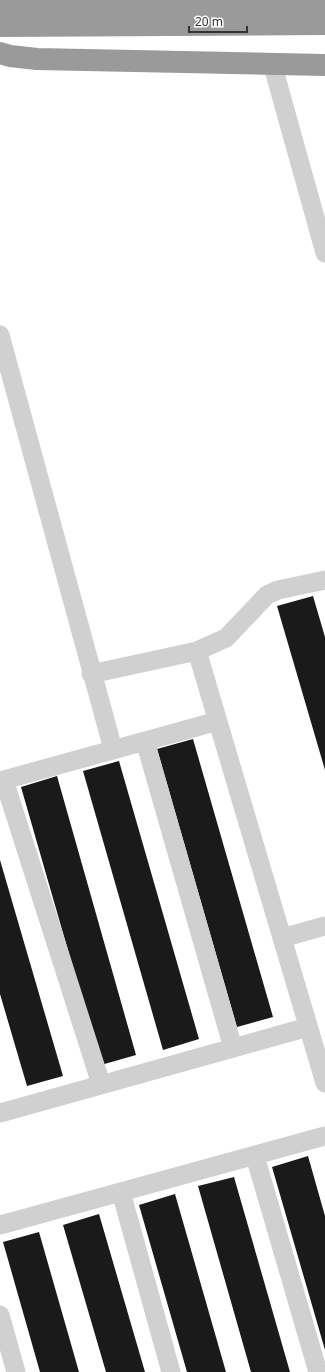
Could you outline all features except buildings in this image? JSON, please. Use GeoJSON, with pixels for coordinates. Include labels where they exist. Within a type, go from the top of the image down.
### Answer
{"type":"FeatureCollection","features":[{"type":"Feature","properties":{"kind":"highway"},"geometry":{"type":"LineString","coordinates":[[0,26],[26,8],[325,3]]}},
{"type":"Feature","properties":{"kind":"highway"},"geometry":{"type":"LineString","coordinates":[[0,5],[26,8],[325,24]]}},
{"type":"Feature","properties":{"kind":"highway"},"geometry":{"type":"LineString","coordinates":[[0,53],[10,56],[37,59],[325,65]]}},
{"type":"Feature","properties":{"kind":"street"},"geometry":{"type":"LineString","coordinates":[[272,64],[325,253]]}},
{"type":"Feature","properties":{"kind":"street"},"geometry":{"type":"LineString","coordinates":[[0,334],[91,674],[113,749]]}},
{"type":"Feature","properties":{"kind":"street"},"geometry":{"type":"LineString","coordinates":[[91,674],[197,651],[226,638],[267,595],[278,590],[325,580]]}},
{"type":"Feature","properties":{"kind":"street"},"geometry":{"type":"LineString","coordinates":[[197,651],[325,1083]]}},
{"type":"Feature","properties":{"kind":"street"},"geometry":{"type":"LineString","coordinates":[[101,1084],[2,780],[218,721]]}},
{"type":"Feature","properties":{"kind":"street"},"geometry":{"type":"LineString","coordinates":[[146,741],[233,1048]]}},
{"type":"Feature","properties":{"kind":"street"},"geometry":{"type":"LineString","coordinates":[[282,938],[325,926]]}},
{"type":"Feature","properties":{"kind":"street"},"geometry":{"type":"LineString","coordinates":[[0,1113],[308,1027]]}},
{"type":"Feature","properties":{"kind":"street"},"geometry":{"type":"LineString","coordinates":[[0,1225],[325,1136]]}},
{"type":"Feature","properties":{"kind":"street"},"geometry":{"type":"LineString","coordinates":[[255,1156],[318,1372]]}},
{"type":"Feature","properties":{"kind":"street"},"geometry":{"type":"LineString","coordinates":[[121,1192],[171,1372]]}},
{"type":"Feature","properties":{"kind":"street"},"geometry":{"type":"LineString","coordinates":[[0,1315],[16,1372]]}}]}
